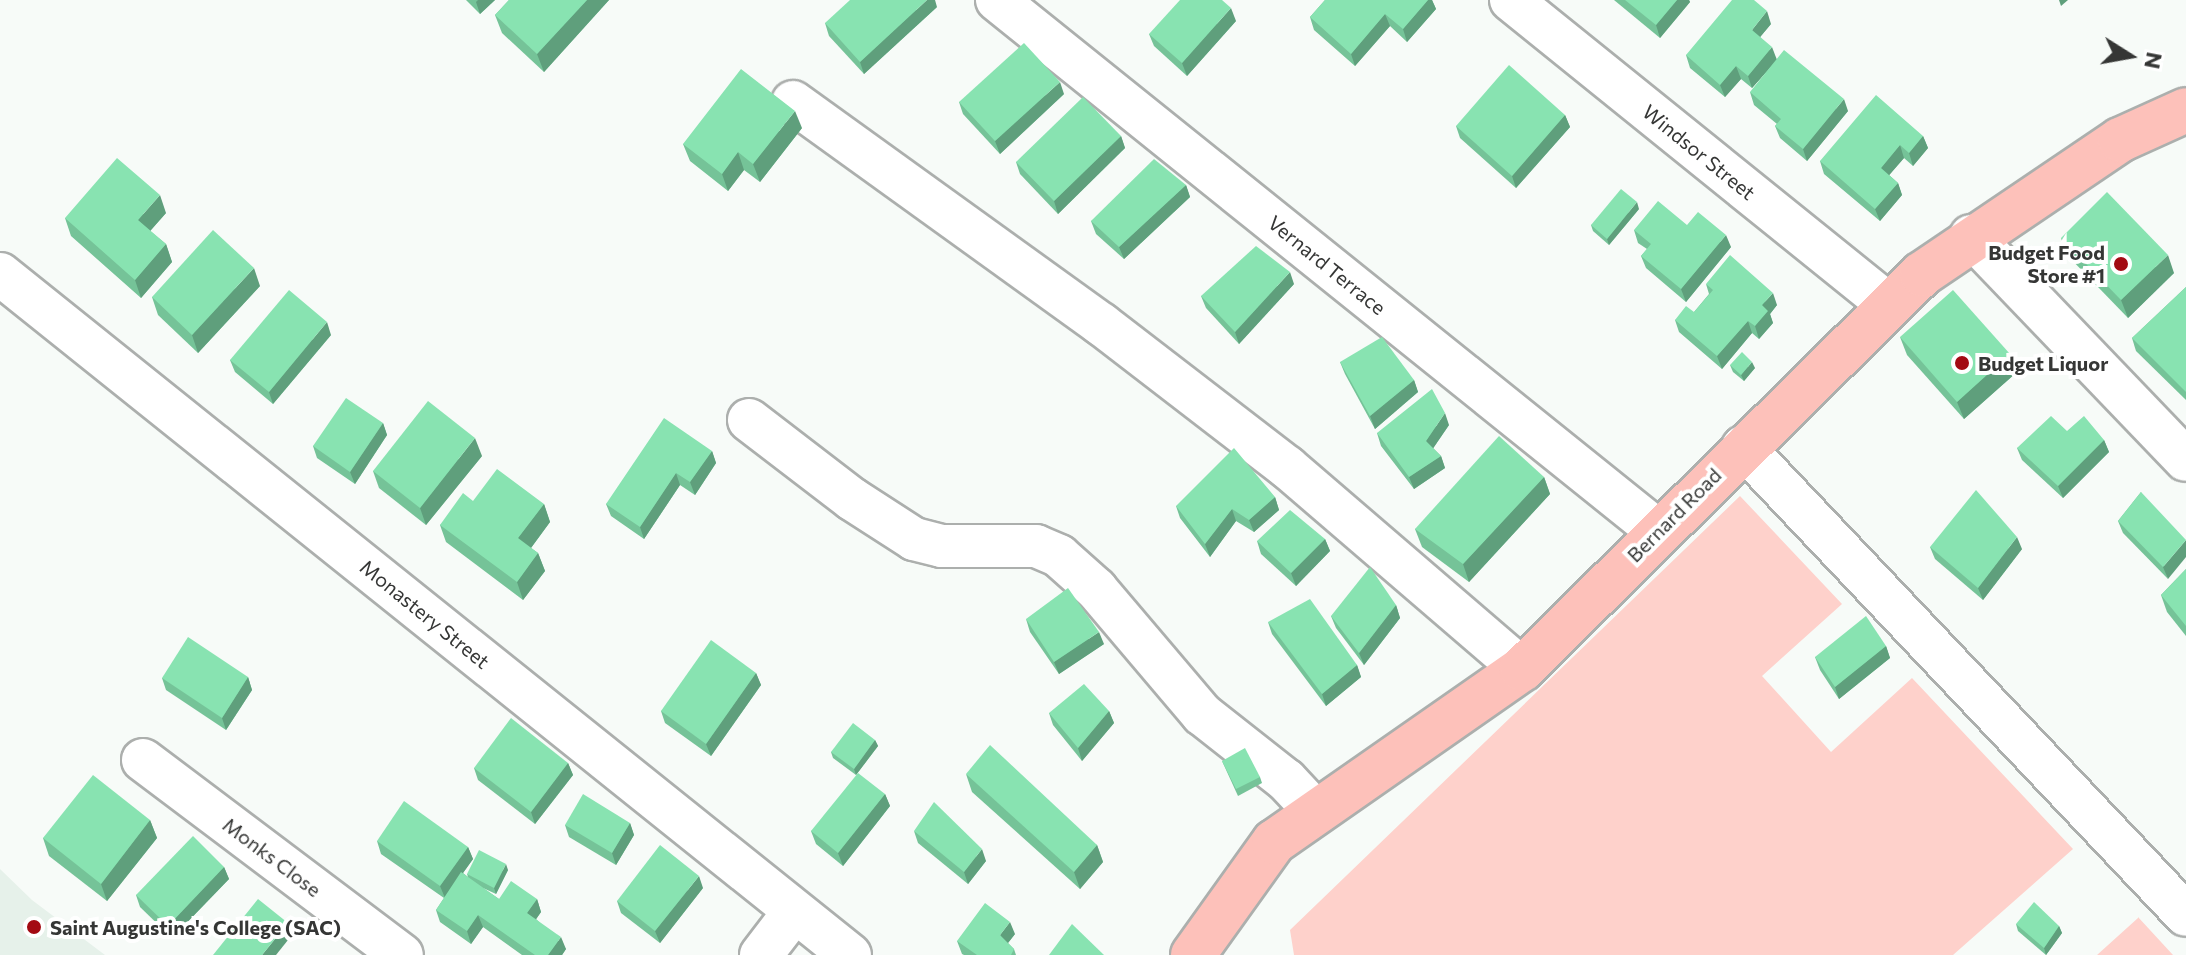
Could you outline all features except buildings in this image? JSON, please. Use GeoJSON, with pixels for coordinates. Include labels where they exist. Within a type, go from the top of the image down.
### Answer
{"type":"FeatureCollection","features":[{"type":"Feature","properties":{"kind":"main road","name":"Bernard Road"},"geometry":{"type":"LineString","coordinates":[[1193,955],[1274,842],[1522,669],[1888,304],[1971,236],[2120,140],[2186,110]]}},
{"type":"Feature","properties":{"kind":"street","name":"Vernard Terrace"},"geometry":{"type":"LineString","coordinates":[[997,0],[1658,531]]}},
{"type":"Feature","properties":{"kind":"street","name":"Windsor Street"},"geometry":{"type":"LineString","coordinates":[[1511,0],[1888,304]]}},
{"type":"Feature","properties":{"kind":"street"},"geometry":{"type":"LineString","coordinates":[[793,102],[1101,324],[1287,467],[1522,669]]}},
{"type":"Feature","properties":{"kind":"street"},"geometry":{"type":"LineString","coordinates":[[1971,236],[2186,460]]}},
{"type":"Feature","properties":{"kind":"street","name":"Monastery Street"},"geometry":{"type":"LineString","coordinates":[[0,274],[850,955]]}},
{"type":"Feature","properties":{"kind":"street"},"geometry":{"type":"LineString","coordinates":[[749,420],[852,499],[914,539],[942,546],[1036,546],[1059,556],[1096,589],[1202,714],[1286,780],[1316,812]]}},
{"type":"Feature","properties":{"kind":"street"},"geometry":{"type":"LineString","coordinates":[[1743,447],[2186,915]]}},
{"type":"Feature","properties":{"kind":"street","name":"Monks Close"},"geometry":{"type":"LineString","coordinates":[[143,760],[402,955]]}},
{"type":"Feature","properties":{"kind":"street"},"geometry":{"type":"LineString","coordinates":[[761,955],[794,912]]}},
{"type":"Feature","properties":{"kind":"shaded area"},"geometry":{"type":"Polygon","coordinates":[[[1740,496],[1842,604],[1762,676],[1831,752],[1912,678],[2073,849],[1953,955],[1294,955],[1290,930],[1740,496]]]}},
{"type":"Feature","properties":{"kind":"shaded area","name":"Saint Augustine's College (SAC)"},"geometry":{"type":"Polygon","coordinates":[[[0,869],[32,900],[105,955],[0,955],[0,869]]]}},
{"type":"Feature","properties":{"kind":"shaded area"},"geometry":{"type":"Polygon","coordinates":[[[2138,918],[2173,955],[2097,955],[2138,918]]]}},
{"type":"Feature","properties":{"kind":"place","name":"Budget Food Store #1"},"geometry":{"type":"Point","coordinates":[2121,264]}},
{"type":"Feature","properties":{"kind":"place","name":"Budget Liquor"},"geometry":{"type":"Point","coordinates":[1962,363]}},
{"type":"Feature","properties":{"kind":"place","name":"Saint Augustine's College (SAC)"},"geometry":{"type":"Point","coordinates":[34,927]}}]}
